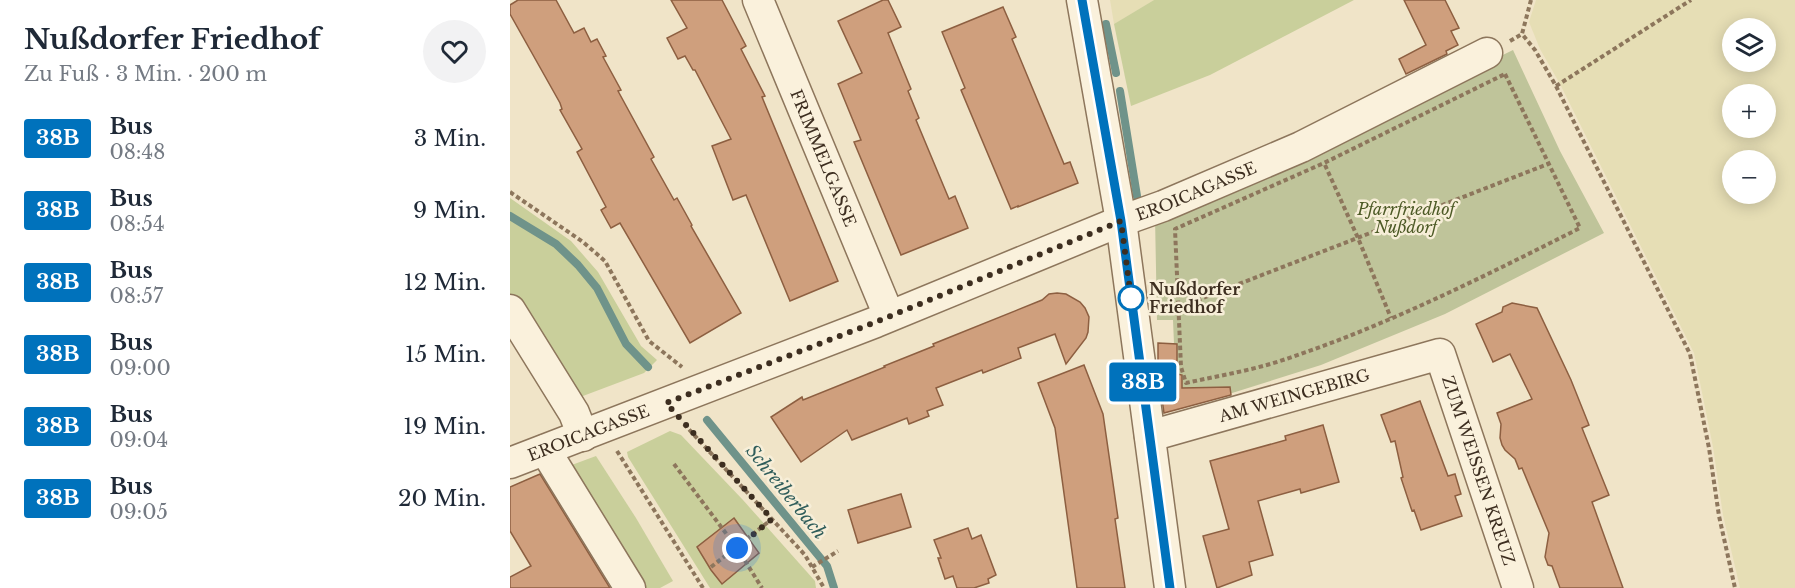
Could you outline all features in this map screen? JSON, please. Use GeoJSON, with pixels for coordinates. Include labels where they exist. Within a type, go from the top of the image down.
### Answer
{"type":"FeatureCollection","features":[{"type":"Feature","properties":{"kind":"street","name":"FRIMMELGASSE"},"geometry":{"type":"LineString","coordinates":[[758,0],[889,316]]}},
{"type":"Feature","properties":{"kind":"street"},"geometry":{"type":"LineString","coordinates":[[1082,0],[1121,221],[1170,588]]}},
{"type":"Feature","properties":{"kind":"street","name":"EROICAGASSE"},"geometry":{"type":"LineString","coordinates":[[510,463],[889,316],[1173,202],[1496,64]]}},
{"type":"Feature","properties":{"kind":"street"},"geometry":{"type":"LineString","coordinates":[[510,310],[574,413],[593,432]]}},
{"type":"Feature","properties":{"kind":"street","name":"AM WEINGEBIRG"},"geometry":{"type":"LineString","coordinates":[[1150,436],[1440,354]]}},
{"type":"Feature","properties":{"kind":"street","name":"ZUM WEISSEN KREUZ"},"geometry":{"type":"LineString","coordinates":[[1440,354],[1518,588]]}},
{"type":"Feature","properties":{"kind":"street"},"geometry":{"type":"LineString","coordinates":[[545,450],[630,588]]}},
{"type":"Feature","properties":{"kind":"path"},"geometry":{"type":"LineString","coordinates":[[1531,0],[1522,34],[1535,50],[1556,86],[1690,354],[1709,448],[1719,516],[1736,588]]}},
{"type":"Feature","properties":{"kind":"path"},"geometry":{"type":"LineString","coordinates":[[1556,86],[1691,0]]}},
{"type":"Feature","properties":{"kind":"path"},"geometry":{"type":"LineString","coordinates":[[1175,229],[1181,367],[1186,383],[1277,362],[1333,342],[1473,282],[1581,228],[1496,64]]}},
{"type":"Feature","properties":{"kind":"path"},"geometry":{"type":"LineString","coordinates":[[1324,163],[1391,318]]}},
{"type":"Feature","properties":{"kind":"path"},"geometry":{"type":"LineString","coordinates":[[1134,314],[1177,308],[1548,164]]}},
{"type":"Feature","properties":{"kind":"path"},"geometry":{"type":"LineString","coordinates":[[510,192],[583,242],[605,261],[649,341],[684,369],[697,391]]}},
{"type":"Feature","properties":{"kind":"path"},"geometry":{"type":"LineString","coordinates":[[666,403],[805,555],[824,588]]}},
{"type":"Feature","properties":{"kind":"path"},"geometry":{"type":"LineString","coordinates":[[593,432],[703,588]]}},
{"type":"Feature","properties":{"kind":"path"},"geometry":{"type":"LineString","coordinates":[[674,464],[737,548],[762,588]]}},
{"type":"Feature","properties":{"kind":"path"},"geometry":{"type":"LineString","coordinates":[[711,567],[772,519]]}},
{"type":"Feature","properties":{"kind":"path"},"geometry":{"type":"LineString","coordinates":[[812,567],[838,552]]}},
{"type":"Feature","properties":{"kind":"shaded area"},"geometry":{"type":"Polygon","coordinates":[[[1110,0],[1154,0],[1114,24],[1110,0]]]}},
{"type":"Feature","properties":{"kind":"shaded area"},"geometry":{"type":"Polygon","coordinates":[[[1536,0],[1795,0],[1795,588],[1740,588],[1723,515],[1713,447],[1694,353],[1560,84],[1540,49],[1529,22],[1536,0]]]}},
{"type":"Feature","properties":{"kind":"green space"},"geometry":{"type":"Polygon","coordinates":[[[1154,0],[1354,0],[1210,75],[1131,106],[1114,24],[1154,0]]]}},
{"type":"Feature","properties":{"kind":"green space","name":"Pfarrfriedhof Nußdorf"},"geometry":{"type":"Polygon","coordinates":[[[1513,50],[1560,151],[1604,233],[1445,314],[1321,365],[1197,404],[1194,388],[1182,388],[1182,375],[1177,374],[1177,345],[1174,344],[1173,320],[1157,320],[1155,217],[1334,138],[1513,50]]]}},
{"type":"Feature","properties":{"kind":"green space"},"geometry":{"type":"Polygon","coordinates":[[[510,198],[571,241],[598,272],[641,346],[657,360],[644,373],[575,399],[510,295],[510,198]]]}},
{"type":"Feature","properties":{"kind":"green space"},"geometry":{"type":"Polygon","coordinates":[[[670,431],[681,435],[743,500],[815,581],[816,588],[710,588],[628,457],[627,452],[670,431]]]}},
{"type":"Feature","properties":{"kind":"green space"},"geometry":{"type":"Polygon","coordinates":[[[596,456],[673,581],[660,588],[641,588],[569,466],[596,456]]]}},
{"type":"Feature","properties":{"kind":"building"},"geometry":{"type":"Polygon","coordinates":[[[518,0],[556,0],[574,33],[584,28],[591,42],[597,39],[606,56],[603,57],[621,90],[618,91],[654,157],[651,159],[674,200],[677,198],[741,313],[690,343],[620,223],[611,228],[601,210],[606,207],[577,152],[582,149],[560,110],[562,109],[560,103],[510,14],[510,5],[518,0]]]}},
{"type":"Feature","properties":{"kind":"building"},"geometry":{"type":"Polygon","coordinates":[[[671,0],[722,0],[746,46],[741,49],[765,96],[762,97],[838,281],[790,301],[746,195],[733,200],[712,146],[731,139],[695,70],[685,56],[678,59],[667,38],[687,28],[671,0]]]}},
{"type":"Feature","properties":{"kind":"building"},"geometry":{"type":"Polygon","coordinates":[[[883,0],[888,0],[901,27],[888,33],[911,89],[908,91],[919,118],[916,120],[949,199],[955,196],[968,228],[901,255],[854,142],[861,140],[838,84],[862,73],[838,21],[883,0]]]}},
{"type":"Feature","properties":{"kind":"building"},"geometry":{"type":"Polygon","coordinates":[[[1404,0],[1445,0],[1459,28],[1451,31],[1458,45],[1446,51],[1447,54],[1406,74],[1399,59],[1426,45],[1404,0]]]}},
{"type":"Feature","properties":{"kind":"building"},"geometry":{"type":"Polygon","coordinates":[[[1003,7],[1016,37],[1012,39],[1064,164],[1070,162],[1078,183],[1011,209],[961,90],[965,88],[942,32],[1003,7]]]}},
{"type":"Feature","properties":{"kind":"building"},"geometry":{"type":"Polygon","coordinates":[[[1049,294],[1066,294],[1080,302],[1089,317],[1086,338],[1066,364],[1055,334],[1018,348],[1021,358],[936,388],[943,405],[927,411],[929,416],[909,424],[907,418],[852,440],[847,430],[801,462],[771,417],[802,397],[803,400],[885,367],[934,346],[933,344],[1042,300],[1049,294]]]}},
{"type":"Feature","properties":{"kind":"building"},"geometry":{"type":"Polygon","coordinates":[[[1512,303],[1537,308],[1571,380],[1589,425],[1582,428],[1609,495],[1592,502],[1623,588],[1560,588],[1552,566],[1548,565],[1545,557],[1549,533],[1522,468],[1519,469],[1515,459],[1502,445],[1501,424],[1497,413],[1532,399],[1510,354],[1493,362],[1476,324],[1502,312],[1503,307],[1512,303]]]}},
{"type":"Feature","properties":{"kind":"building"},"geometry":{"type":"Polygon","coordinates":[[[1158,343],[1177,344],[1177,374],[1182,375],[1182,388],[1230,387],[1231,395],[1164,413],[1158,370],[1158,343]]]}},
{"type":"Feature","properties":{"kind":"building"},"geometry":{"type":"Polygon","coordinates":[[[1084,365],[1103,414],[1118,518],[1115,519],[1125,588],[1077,588],[1055,428],[1038,383],[1084,365]]]}},
{"type":"Feature","properties":{"kind":"building"},"geometry":{"type":"Polygon","coordinates":[[[1420,401],[1448,476],[1455,474],[1461,494],[1455,496],[1462,516],[1421,530],[1401,478],[1403,477],[1395,441],[1391,442],[1381,415],[1420,401]]]}},
{"type":"Feature","properties":{"kind":"building"},"geometry":{"type":"Polygon","coordinates":[[[1323,425],[1339,482],[1301,493],[1300,489],[1258,501],[1273,555],[1249,562],[1252,575],[1217,588],[1203,536],[1229,529],[1210,461],[1286,440],[1285,436],[1323,425]]]}},
{"type":"Feature","properties":{"kind":"building"},"geometry":{"type":"Polygon","coordinates":[[[540,474],[610,588],[510,588],[510,577],[531,566],[510,531],[510,487],[540,474]]]}},
{"type":"Feature","properties":{"kind":"building"},"geometry":{"type":"Polygon","coordinates":[[[901,494],[911,527],[858,543],[848,510],[901,494]]]}},
{"type":"Feature","properties":{"kind":"building"},"geometry":{"type":"Polygon","coordinates":[[[734,518],[759,553],[722,584],[697,547],[734,518]]]}},
{"type":"Feature","properties":{"kind":"building"},"geometry":{"type":"Polygon","coordinates":[[[968,528],[972,539],[981,535],[996,575],[988,579],[989,583],[974,588],[957,588],[953,576],[945,579],[938,558],[941,558],[934,540],[968,528]]]}},
{"type":"Feature","properties":{"kind":"waterway"},"geometry":{"type":"LineString","coordinates":[[1106,24],[1116,73]]}},
{"type":"Feature","properties":{"kind":"waterway"},"geometry":{"type":"LineString","coordinates":[[1120,91],[1137,196]]}},
{"type":"Feature","properties":{"kind":"waterway","name":"Schreiberbach"},"geometry":{"type":"LineString","coordinates":[[510,216],[556,244],[578,265],[597,288],[626,344],[648,367]]}},
{"type":"Feature","properties":{"kind":"waterway","name":"Schreiberbach"},"geometry":{"type":"LineString","coordinates":[[707,420],[827,566],[834,588]]}},
{"type":"Feature","properties":{"kind":"bus line","name":"38B"},"geometry":{"type":"LineString","coordinates":[[1082,0],[1121,221],[1170,588]]}},
{"type":"Feature","properties":{"kind":"place","name":"Nußdorfer Friedhof"},"geometry":{"type":"Point","coordinates":[1131,298]}},
{"type":"Feature","properties":{"kind":"route"},"geometry":{"type":"LineString","coordinates":[[737,548],[772,519],[666,403],[876,322],[1121,221],[1131,298]]}}]}
